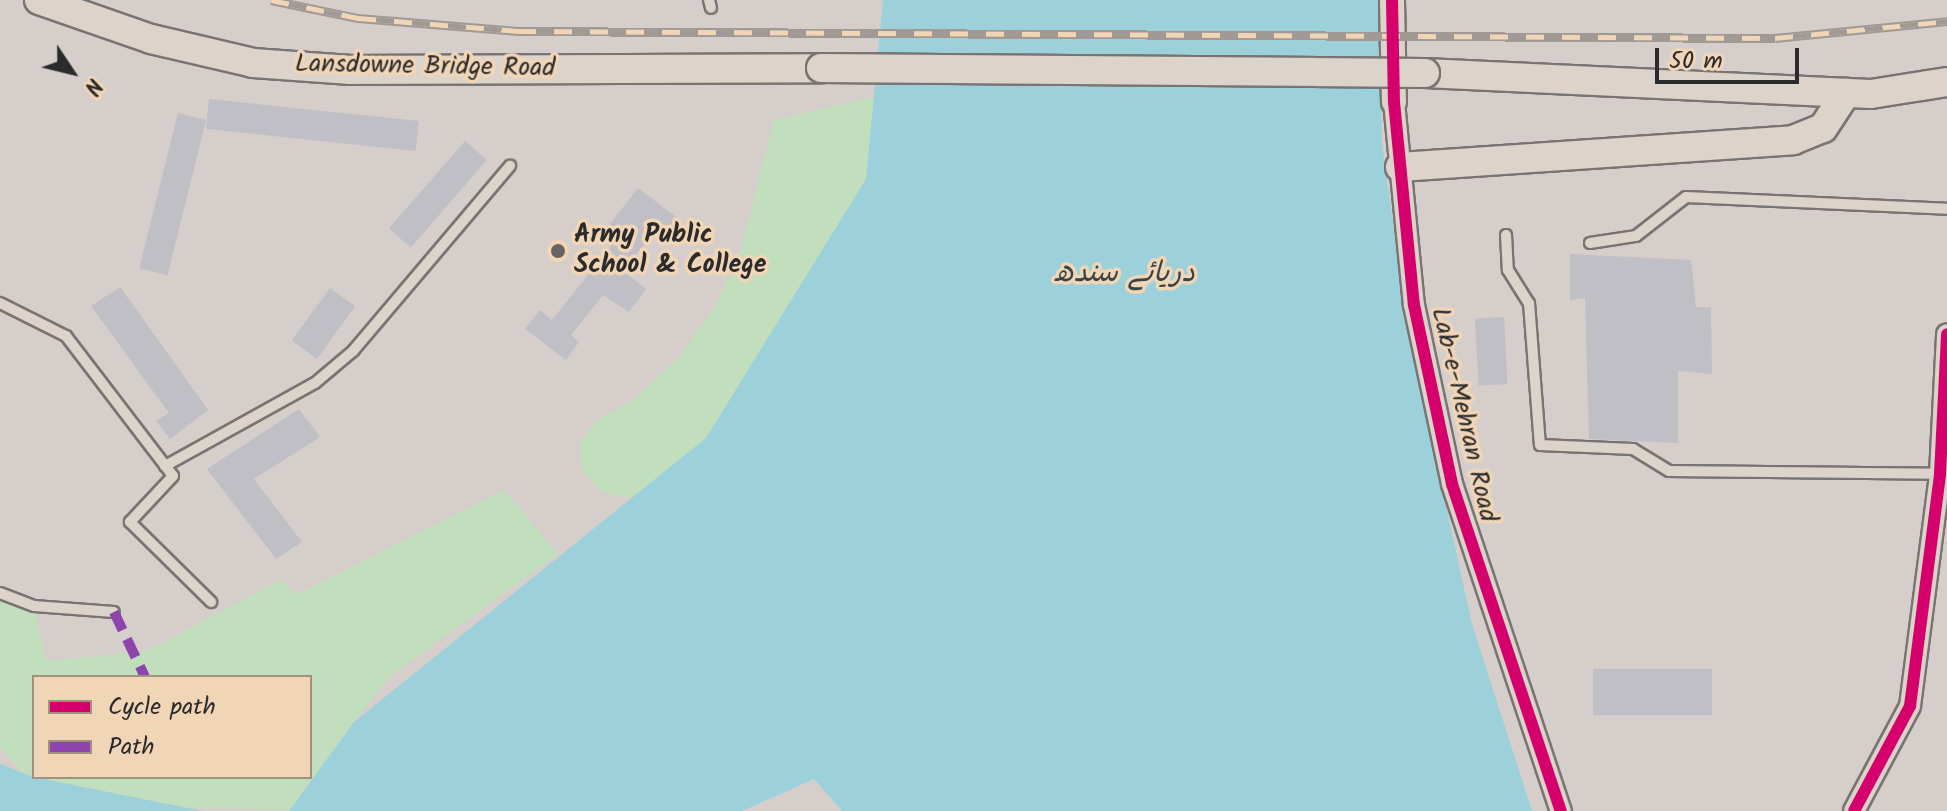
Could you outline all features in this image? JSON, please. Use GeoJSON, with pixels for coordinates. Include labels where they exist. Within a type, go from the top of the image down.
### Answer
{"type":"FeatureCollection","features":[{"type":"Feature","properties":{"kind":"main road","name":"Lansdowne Bridge Road"},"geometry":{"type":"LineString","coordinates":[[39,0],[151,39],[253,63],[351,70],[821,68],[1425,73],[1846,93],[1947,82]]}},
{"type":"Feature","properties":{"kind":"main road"},"geometry":{"type":"LineString","coordinates":[[1400,167],[1793,140],[1823,128],[1846,93]]}},
{"type":"Feature","properties":{"kind":"street","name":"Lab-e-Mehran Road"},"geometry":{"type":"LineString","coordinates":[[1392,7],[1394,102],[1414,305],[1452,484],[1561,811]]}},
{"type":"Feature","properties":{"kind":"street"},"geometry":{"type":"LineString","coordinates":[[1867,808],[1910,706],[1940,474],[1947,334]]}},
{"type":"Feature","properties":{"kind":"lane"},"geometry":{"type":"LineString","coordinates":[[165,466],[315,383],[343,359],[510,166]]}},
{"type":"Feature","properties":{"kind":"lane"},"geometry":{"type":"LineString","coordinates":[[1590,243],[1636,236],[1686,197],[1947,209]]}},
{"type":"Feature","properties":{"kind":"lane"},"geometry":{"type":"LineString","coordinates":[[1506,235],[1508,270],[1529,303],[1540,445],[1633,449],[1669,471],[1940,474]]}},
{"type":"Feature","properties":{"kind":"lane"},"geometry":{"type":"LineString","coordinates":[[0,303],[66,336],[173,476],[168,486],[132,512],[130,522],[211,602]]}},
{"type":"Feature","properties":{"kind":"lane"},"geometry":{"type":"LineString","coordinates":[[0,593],[34,606],[114,612]]}},
{"type":"Feature","properties":{"kind":"green space"},"geometry":{"type":"Polygon","coordinates":[[[903,90],[795,350],[651,501],[603,493],[582,470],[580,444],[596,421],[634,399],[678,358],[715,307],[741,251],[774,120],[903,90]]]}},
{"type":"Feature","properties":{"kind":"green space"},"geometry":{"type":"Polygon","coordinates":[[[504,490],[558,554],[390,676],[354,722],[310,811],[91,804],[36,779],[312,779],[312,675],[32,675],[32,777],[23,773],[0,747],[0,600],[35,614],[46,661],[147,651],[280,580],[298,594],[504,490]]]}},
{"type":"Feature","properties":{"kind":"water","name":"دریائے سندھ"},"geometry":{"type":"Polygon","coordinates":[[[883,0],[1379,0],[1382,143],[1409,339],[1472,624],[1532,811],[842,811],[814,779],[742,811],[289,811],[354,722],[706,438],[866,179],[883,0]]]}},
{"type":"Feature","properties":{"kind":"water"},"geometry":{"type":"Polygon","coordinates":[[[0,764],[32,776],[32,779],[202,811],[0,811],[0,764]]]}},
{"type":"Feature","properties":{"kind":"building"},"geometry":{"type":"Polygon","coordinates":[[[209,99],[419,121],[416,151],[206,129],[209,99]]]}},
{"type":"Feature","properties":{"kind":"building"},"geometry":{"type":"Polygon","coordinates":[[[178,113],[206,120],[167,275],[139,268],[178,113]]]}},
{"type":"Feature","properties":{"kind":"building"},"geometry":{"type":"Polygon","coordinates":[[[465,141],[487,160],[411,248],[389,229],[465,141]]]}},
{"type":"Feature","properties":{"kind":"building"},"geometry":{"type":"Polygon","coordinates":[[[638,188],[680,220],[670,238],[657,228],[623,271],[646,289],[629,312],[603,295],[571,335],[579,342],[566,360],[525,329],[540,310],[552,320],[614,242],[603,233],[638,188]]]}},
{"type":"Feature","properties":{"kind":"building"},"geometry":{"type":"Polygon","coordinates":[[[1570,254],[1691,260],[1696,307],[1711,307],[1712,374],[1678,371],[1678,443],[1589,439],[1585,298],[1570,300],[1570,254]]]}},
{"type":"Feature","properties":{"kind":"building"},"geometry":{"type":"Polygon","coordinates":[[[120,287],[208,410],[170,439],[156,421],[169,413],[91,306],[120,287]]]}},
{"type":"Feature","properties":{"kind":"building"},"geometry":{"type":"Polygon","coordinates":[[[330,288],[355,306],[317,359],[292,341],[330,288]]]}},
{"type":"Feature","properties":{"kind":"building"},"geometry":{"type":"Polygon","coordinates":[[[1504,317],[1508,384],[1479,385],[1475,319],[1504,317]]]}},
{"type":"Feature","properties":{"kind":"building"},"geometry":{"type":"Polygon","coordinates":[[[299,409],[320,437],[254,479],[302,542],[276,559],[207,469],[299,409]]]}},
{"type":"Feature","properties":{"kind":"building"},"geometry":{"type":"Polygon","coordinates":[[[1593,669],[1712,669],[1712,715],[1593,715],[1593,669]]]}},
{"type":"Feature","properties":{"kind":"railway"},"geometry":{"type":"LineString","coordinates":[[271,0],[358,18],[518,31],[1775,38],[1947,21]]}},
{"type":"Feature","properties":{"kind":"marked path"},"geometry":{"type":"LineString","coordinates":[[114,612],[144,675]]}},
{"type":"Feature","properties":{"kind":"cycle path"},"geometry":{"type":"LineString","coordinates":[[1392,0],[1394,102],[1414,305],[1452,484],[1561,811]]}},
{"type":"Feature","properties":{"kind":"cycle path"},"geometry":{"type":"LineString","coordinates":[[1854,811],[1910,706],[1940,474],[1947,334]]}},
{"type":"Feature","properties":{"kind":"place","name":"Army Public School & College"},"geometry":{"type":"Point","coordinates":[558,251]}}]}
